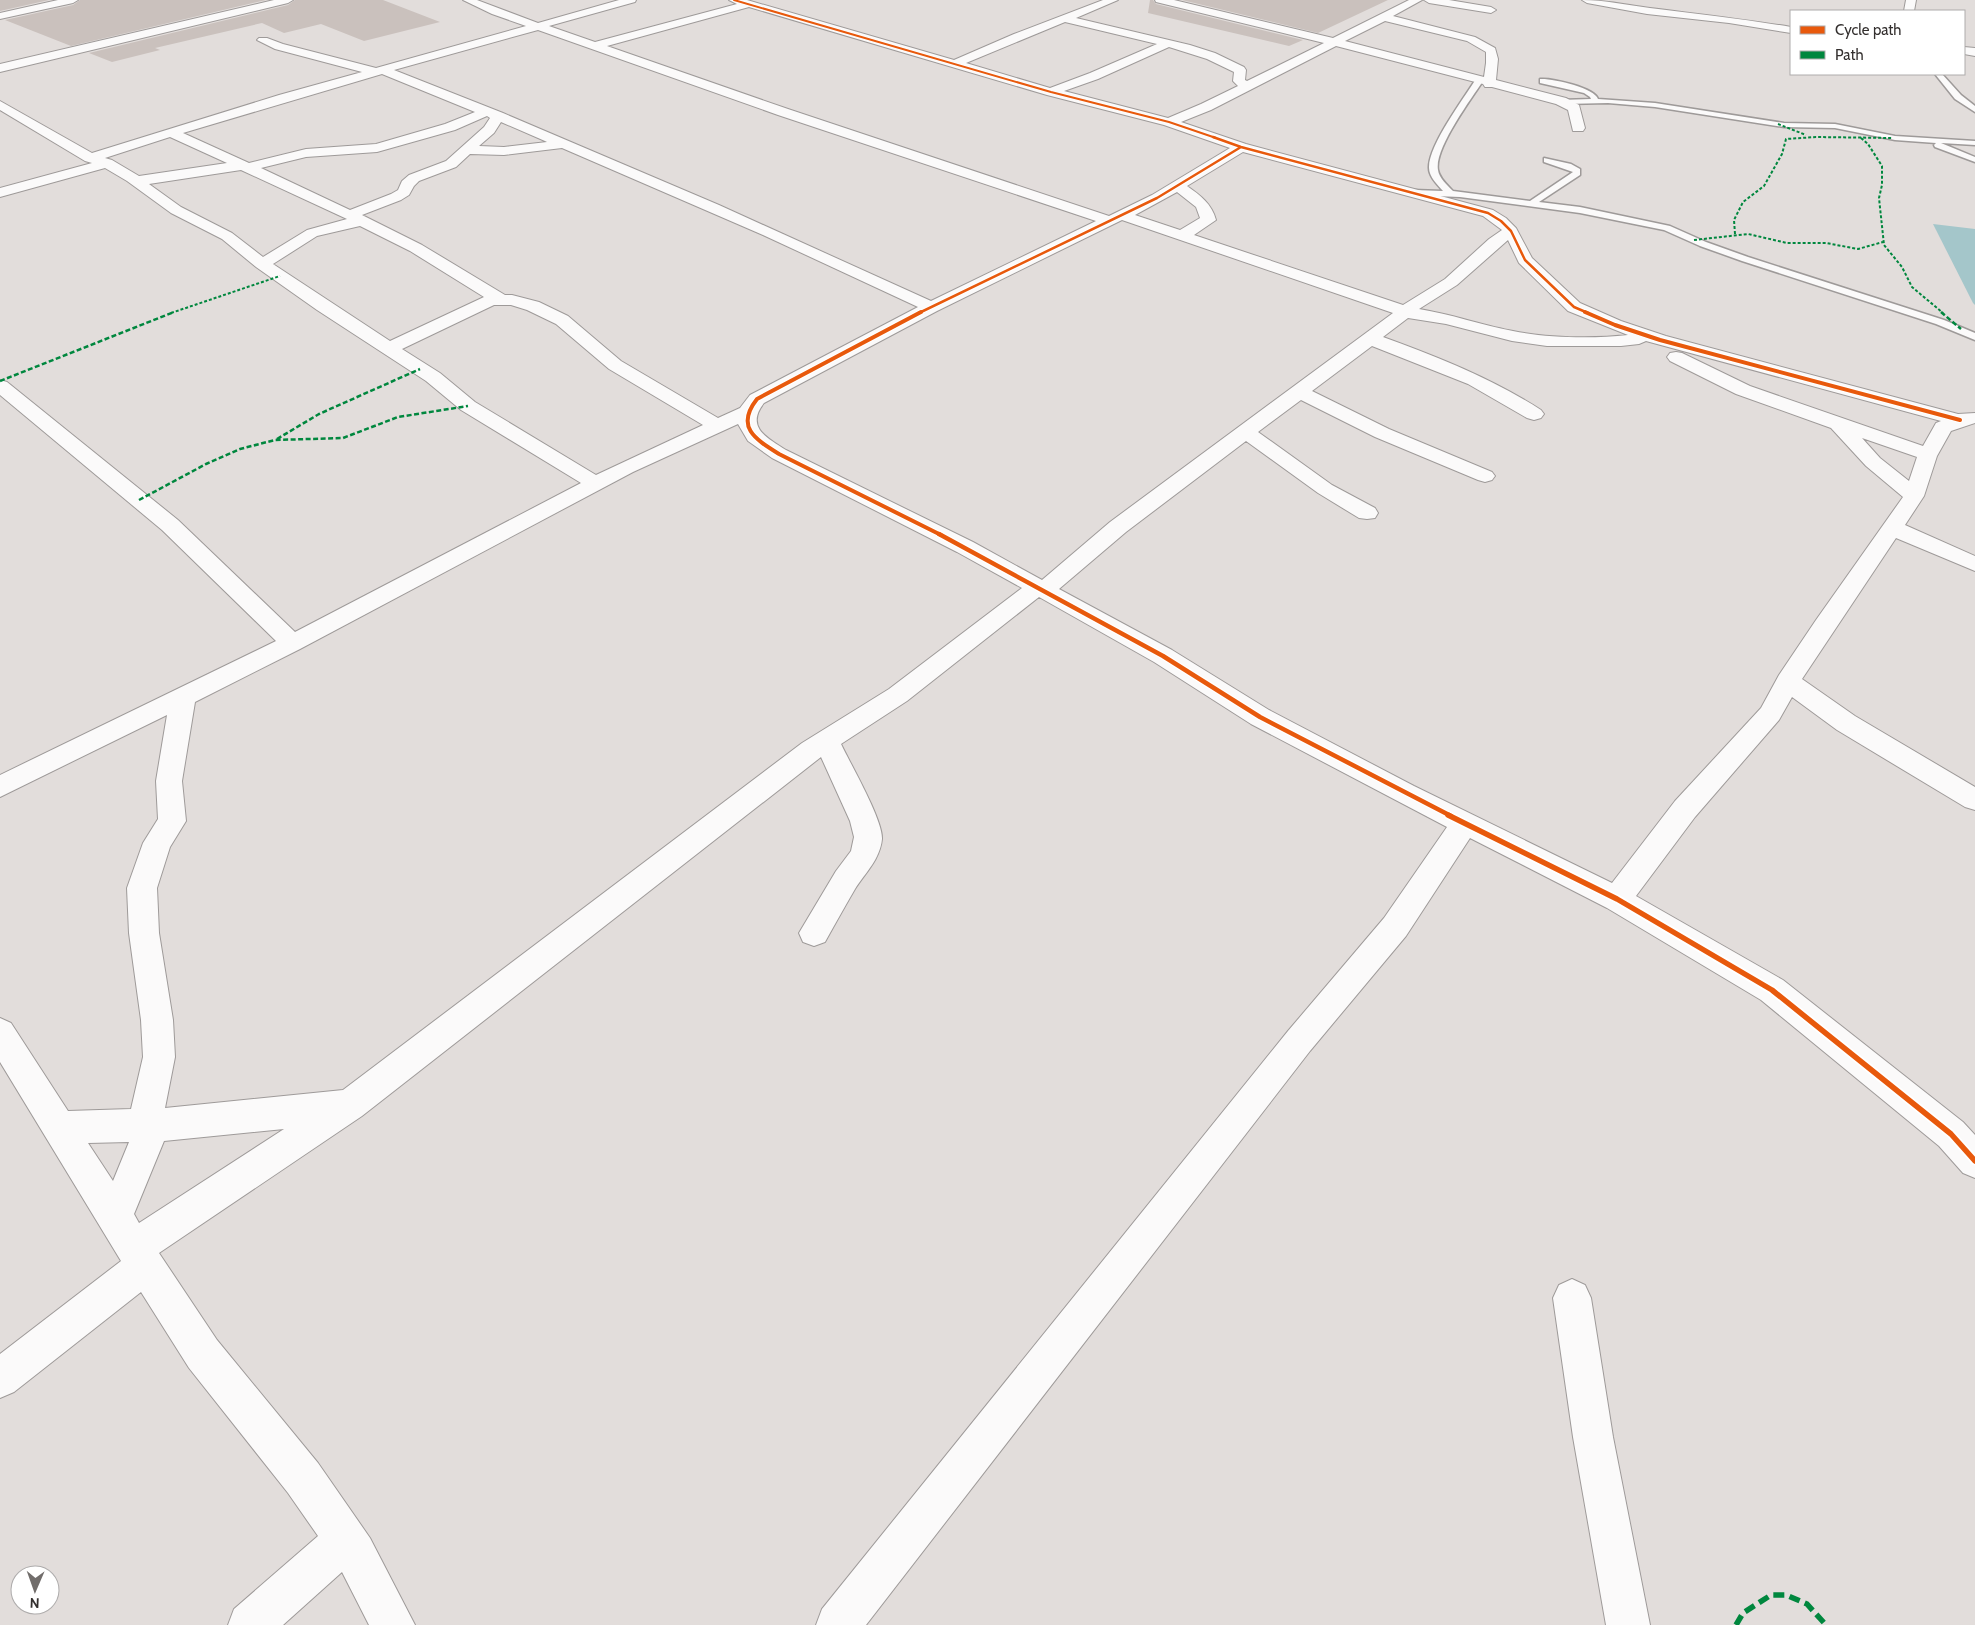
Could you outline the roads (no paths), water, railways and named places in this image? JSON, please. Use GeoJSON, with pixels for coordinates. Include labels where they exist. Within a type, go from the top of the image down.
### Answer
{"type":"FeatureCollection","features":[{"type":"Feature","properties":{"kind":"street"},"geometry":{"type":"LineString","coordinates":[[0,16],[73,0]]}},
{"type":"Feature","properties":{"kind":"street"},"geometry":{"type":"LineString","coordinates":[[0,68],[288,0]]}},
{"type":"Feature","properties":{"kind":"street"},"geometry":{"type":"LineString","coordinates":[[468,0],[496,12],[597,45],[829,128],[1116,218],[1182,235],[1405,311],[1447,319],[1512,336],[1547,340],[1621,341],[1645,338],[1967,419]]}},
{"type":"Feature","properties":{"kind":"street"},"geometry":{"type":"LineString","coordinates":[[734,0],[1050,92],[1169,122],[1241,147],[1488,213],[1505,225],[1525,260],[1574,307],[1645,338],[1743,390],[1928,454]]}},
{"type":"Feature","properties":{"kind":"street"},"geometry":{"type":"LineString","coordinates":[[954,64],[1018,36],[1113,0]]}},
{"type":"Feature","properties":{"kind":"street"},"geometry":{"type":"LineString","coordinates":[[1160,0],[1278,27],[1333,43],[1564,102],[1574,108],[1578,128]]}},
{"type":"Feature","properties":{"kind":"street"},"geometry":{"type":"LineString","coordinates":[[1169,122],[1206,107],[1417,0]]}},
{"type":"Feature","properties":{"kind":"street"},"geometry":{"type":"LineString","coordinates":[[1429,0],[1491,10]]}},
{"type":"Feature","properties":{"kind":"street"},"geometry":{"type":"LineString","coordinates":[[1587,0],[1647,11],[1729,20],[1790,30]]}},
{"type":"Feature","properties":{"kind":"street"},"geometry":{"type":"LineString","coordinates":[[496,12],[510,1]]}},
{"type":"Feature","properties":{"kind":"street"},"geometry":{"type":"LineString","coordinates":[[90,158],[283,98],[542,26],[630,4]]}},
{"type":"Feature","properties":{"kind":"street"},"geometry":{"type":"LineString","coordinates":[[597,45],[648,27],[749,4]]}},
{"type":"Feature","properties":{"kind":"street"},"geometry":{"type":"LineString","coordinates":[[777,11],[792,6]]}},
{"type":"Feature","properties":{"kind":"street"},"geometry":{"type":"LineString","coordinates":[[1383,17],[1471,39],[1491,50],[1493,64],[1484,82]]}},
{"type":"Feature","properties":{"kind":"street"},"geometry":{"type":"LineString","coordinates":[[1066,19],[1168,43],[1211,56],[1240,70],[1238,81],[1246,86]]}},
{"type":"Feature","properties":{"kind":"street"},"geometry":{"type":"LineString","coordinates":[[1433,29],[1452,48]]}},
{"type":"Feature","properties":{"kind":"street"},"geometry":{"type":"LineString","coordinates":[[263,40],[279,47],[379,71],[492,114],[750,224],[865,275],[931,307]]}},
{"type":"Feature","properties":{"kind":"street"},"geometry":{"type":"LineString","coordinates":[[1050,92],[1094,76],[1168,43]]}},
{"type":"Feature","properties":{"kind":"street"},"geometry":{"type":"LineString","coordinates":[[1452,74],[1456,61]]}},
{"type":"Feature","properties":{"kind":"street"},"geometry":{"type":"LineString","coordinates":[[0,105],[90,158],[106,164],[137,182],[176,210],[227,236],[262,264],[323,306],[433,377],[468,406],[596,484]]}},
{"type":"Feature","properties":{"kind":"street"},"geometry":{"type":"LineString","coordinates":[[262,264],[312,233],[357,218],[396,198],[404,192],[406,184],[414,178],[451,164],[489,130],[492,114]]}},
{"type":"Feature","properties":{"kind":"street"},"geometry":{"type":"LineString","coordinates":[[137,182],[247,166],[306,153],[377,148],[492,114]]}},
{"type":"Feature","properties":{"kind":"street"},"geometry":{"type":"LineString","coordinates":[[171,134],[247,166],[357,218],[416,248],[501,300]]}},
{"type":"Feature","properties":{"kind":"street"},"geometry":{"type":"LineString","coordinates":[[468,150],[504,151],[564,144]]}},
{"type":"Feature","properties":{"kind":"street"},"geometry":{"type":"LineString","coordinates":[[1241,147],[1157,198],[931,307],[757,399],[748,412],[747,424],[756,439],[778,454],[965,547],[1163,656],[1260,717],[1617,899],[1772,990],[1951,1134],[1975,1161]]}},
{"type":"Feature","properties":{"kind":"street"},"geometry":{"type":"LineString","coordinates":[[0,192],[106,164]]}},
{"type":"Feature","properties":{"kind":"street"},"geometry":{"type":"LineString","coordinates":[[1176,185],[1199,202],[1208,213],[1208,220],[1182,235]]}},
{"type":"Feature","properties":{"kind":"street"},"geometry":{"type":"LineString","coordinates":[[0,1378],[140,1257],[350,1105],[811,750],[898,695],[1405,311],[1451,282],[1495,242],[1505,225]]}},
{"type":"Feature","properties":{"kind":"street"},"geometry":{"type":"LineString","coordinates":[[390,348],[492,300],[512,300],[533,306],[562,320],[615,365],[648,382],[717,426]]}},
{"type":"Feature","properties":{"kind":"street"},"geometry":{"type":"LineString","coordinates":[[1370,338],[1457,370],[1486,384],[1534,414]]}},
{"type":"Feature","properties":{"kind":"street"},"geometry":{"type":"LineString","coordinates":[[0,386],[170,525],[292,643]]}},
{"type":"Feature","properties":{"kind":"street"},"geometry":{"type":"LineString","coordinates":[[1299,392],[1382,433],[1485,476]]}},
{"type":"Feature","properties":{"kind":"street"},"geometry":{"type":"LineString","coordinates":[[0,787],[292,643],[596,484],[748,412]]}},
{"type":"Feature","properties":{"kind":"street"},"geometry":{"type":"LineString","coordinates":[[1617,899],[1685,809],[1770,714],[1788,681],[1914,496],[1928,454],[1943,427],[1967,419]]}},
{"type":"Feature","properties":{"kind":"street"},"geometry":{"type":"LineString","coordinates":[[1837,424],[1873,462],[1914,496]]}},
{"type":"Feature","properties":{"kind":"street"},"geometry":{"type":"LineString","coordinates":[[1246,432],[1326,489],[1366,513]]}},
{"type":"Feature","properties":{"kind":"street"},"geometry":{"type":"LineString","coordinates":[[1893,528],[1975,564]]}},
{"type":"Feature","properties":{"kind":"street"},"geometry":{"type":"LineString","coordinates":[[1788,681],[1846,723],[1975,800]]}},
{"type":"Feature","properties":{"kind":"street"},"geometry":{"type":"LineString","coordinates":[[114,1216],[130,1184],[148,1126],[159,1057],[144,933],[142,888],[157,843],[172,821],[172,801],[168,781],[183,696]]}},
{"type":"Feature","properties":{"kind":"street"},"geometry":{"type":"LineString","coordinates":[[814,933],[846,878],[864,856],[868,836],[864,821],[826,740]]}},
{"type":"Feature","properties":{"kind":"street"},"geometry":{"type":"LineString","coordinates":[[838,1625],[1299,1040],[1395,927],[1465,823]]}},
{"type":"Feature","properties":{"kind":"street"},"geometry":{"type":"LineString","coordinates":[[0,1033],[203,1354],[303,1478],[355,1553],[393,1625]]}},
{"type":"Feature","properties":{"kind":"street"},"geometry":{"type":"LineString","coordinates":[[60,1128],[148,1126],[350,1105]]}},
{"type":"Feature","properties":{"kind":"street"},"geometry":{"type":"LineString","coordinates":[[1572,1298],[1593,1437],[1628,1625]]}},
{"type":"Feature","properties":{"kind":"street"},"geometry":{"type":"LineString","coordinates":[[250,1625],[346,1540]]}},
{"type":"Feature","properties":{"kind":"lane"},"geometry":{"type":"LineString","coordinates":[[1939,75],[1958,97],[1975,110]]}},
{"type":"Feature","properties":{"kind":"lane"},"geometry":{"type":"LineString","coordinates":[[1543,81],[1587,91],[1594,96],[1595,102]]}},
{"type":"Feature","properties":{"kind":"lane"},"geometry":{"type":"LineString","coordinates":[[1451,194],[1438,179],[1433,168],[1437,151],[1456,117],[1484,82]]}},
{"type":"Feature","properties":{"kind":"lane"},"geometry":{"type":"LineString","coordinates":[[1564,102],[1655,105],[1784,125],[1835,126],[1895,138],[1975,143]]}},
{"type":"Feature","properties":{"kind":"lane"},"geometry":{"type":"LineString","coordinates":[[1928,141],[1975,160]]}},
{"type":"Feature","properties":{"kind":"lane"},"geometry":{"type":"LineString","coordinates":[[1532,204],[1551,188],[1577,173],[1577,171],[1568,166],[1547,160]]}},
{"type":"Feature","properties":{"kind":"lane"},"geometry":{"type":"LineString","coordinates":[[1412,193],[1451,194],[1580,210],[1667,228],[1703,244],[1745,259],[1940,322],[1975,337]]}},
{"type":"Feature","properties":{"kind":"lane"},"geometry":{"type":"LineString","coordinates":[[1505,225],[1516,202]]}},
{"type":"Feature","properties":{"kind":"water"},"geometry":{"type":"Polygon","coordinates":[[[1933,224],[1975,229],[1975,305],[1973,303],[1933,224]]]}}]}
